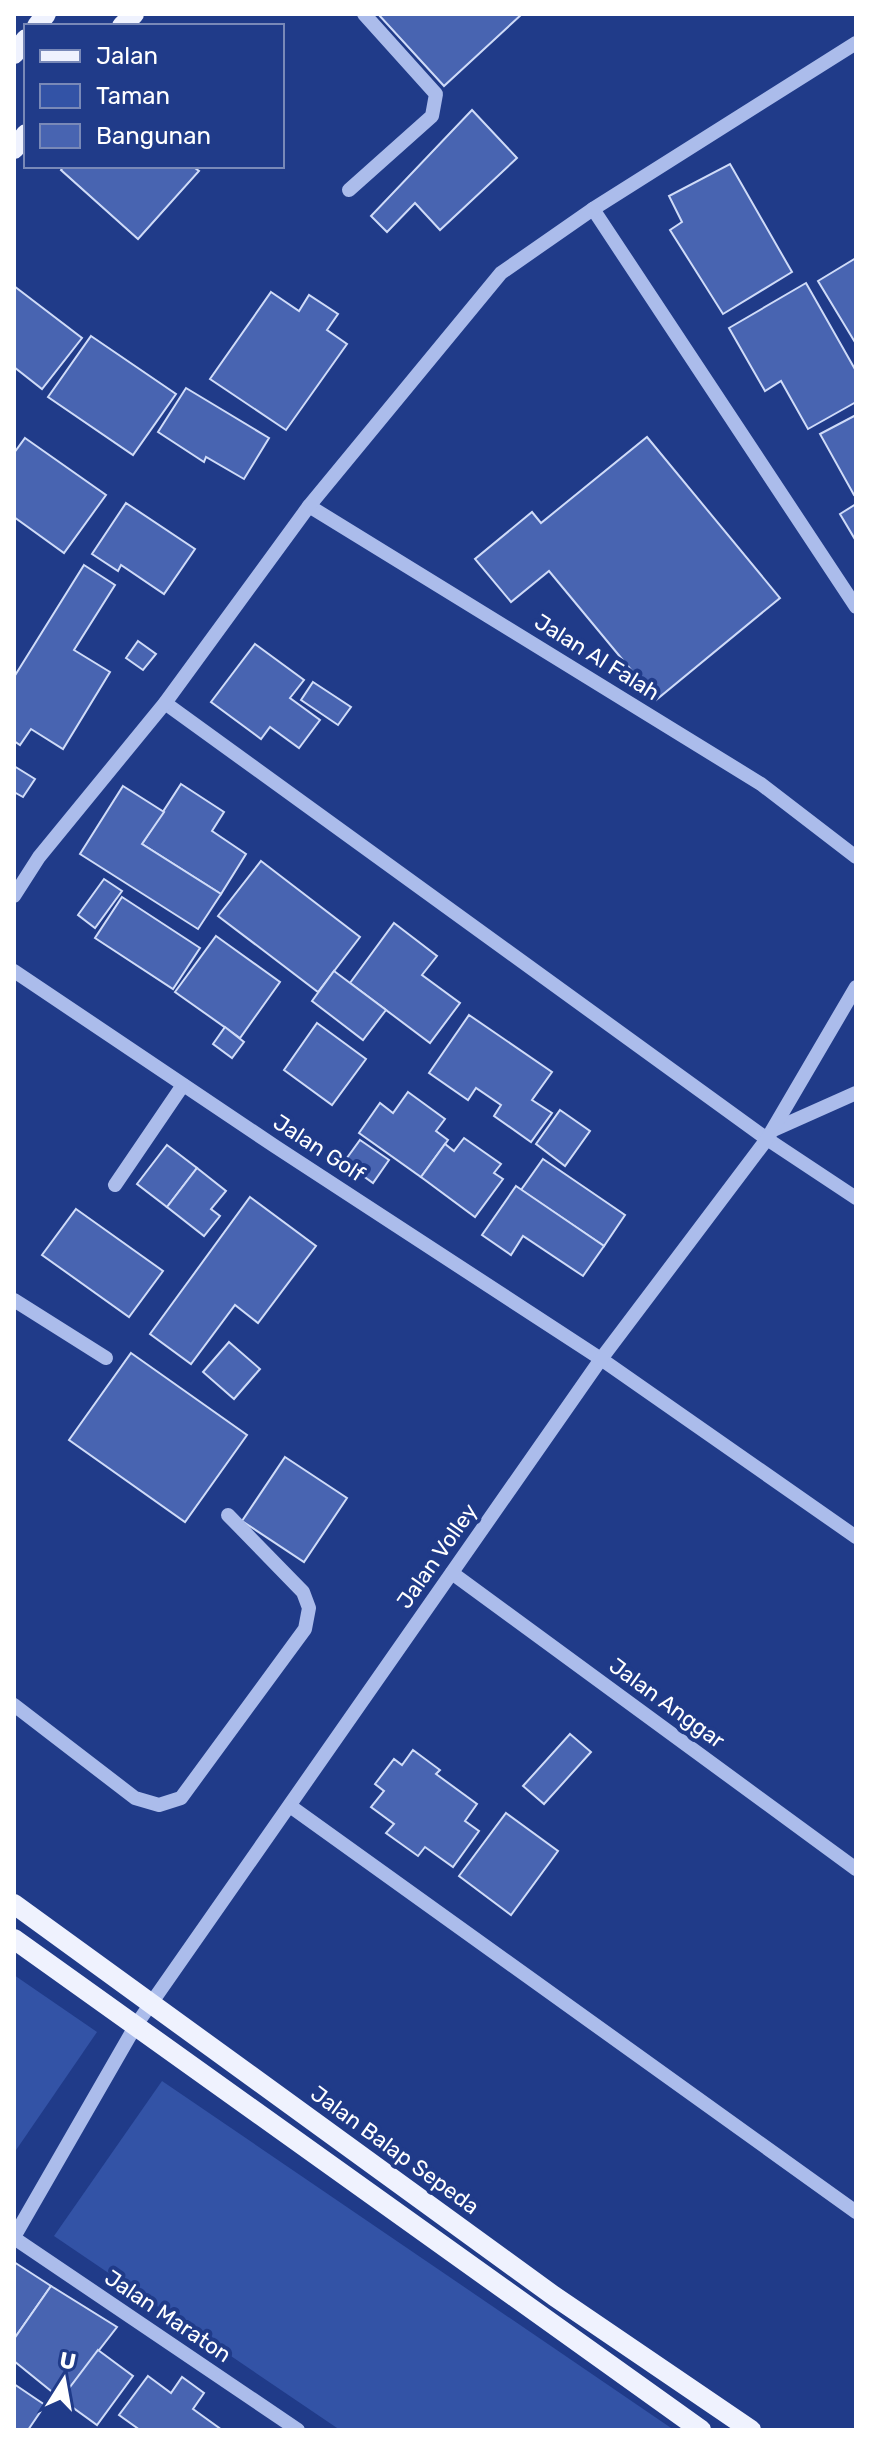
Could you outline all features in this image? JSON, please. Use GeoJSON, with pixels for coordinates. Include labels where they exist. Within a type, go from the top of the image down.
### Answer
{"type":"FeatureCollection","features":[{"type":"Feature","properties":{"kind":"main road","name":"Jalan Balap Sepeda"},"geometry":{"type":"LineString","coordinates":[[14,1904],[554,2296],[751,2430]]}},
{"type":"Feature","properties":{"kind":"main road"},"geometry":{"type":"LineString","coordinates":[[14,1939],[701,2430]]}},
{"type":"Feature","properties":{"kind":"street"},"geometry":{"type":"LineString","coordinates":[[349,190],[432,116],[436,94],[364,14]]}},
{"type":"Feature","properties":{"kind":"street"},"geometry":{"type":"LineString","coordinates":[[14,896],[39,857],[165,703],[309,506],[501,273],[593,209],[854,48]]}},
{"type":"Feature","properties":{"kind":"street"},"geometry":{"type":"LineString","coordinates":[[593,209],[856,607]]}},
{"type":"Feature","properties":{"kind":"street","name":"Jalan Al Falah"},"geometry":{"type":"LineString","coordinates":[[309,506],[761,784],[856,857]]}},
{"type":"Feature","properties":{"kind":"street"},"geometry":{"type":"LineString","coordinates":[[165,703],[856,1198]]}},
{"type":"Feature","properties":{"kind":"street","name":"Jalan Golf"},"geometry":{"type":"LineString","coordinates":[[14,971],[601,1359],[856,1537]]}},
{"type":"Feature","properties":{"kind":"street","name":"Jalan Volley"},"geometry":{"type":"LineString","coordinates":[[14,2237],[136,2025],[601,1359],[770,1135],[856,987]]}},
{"type":"Feature","properties":{"kind":"street"},"geometry":{"type":"LineString","coordinates":[[115,1185],[183,1085]]}},
{"type":"Feature","properties":{"kind":"street"},"geometry":{"type":"LineString","coordinates":[[770,1135],[856,1093]]}},
{"type":"Feature","properties":{"kind":"street"},"geometry":{"type":"LineString","coordinates":[[14,1300],[106,1358]]}},
{"type":"Feature","properties":{"kind":"street"},"geometry":{"type":"LineString","coordinates":[[14,1705],[135,1798],[159,1805],[181,1798],[305,1629],[309,1608],[303,1592],[228,1515]]}},
{"type":"Feature","properties":{"kind":"street","name":"Jalan Anggar"},"geometry":{"type":"LineString","coordinates":[[452,1573],[856,1869]]}},
{"type":"Feature","properties":{"kind":"street"},"geometry":{"type":"LineString","coordinates":[[290,1806],[856,2212]]}},
{"type":"Feature","properties":{"kind":"street","name":"Jalan Maraton"},"geometry":{"type":"LineString","coordinates":[[14,2237],[298,2430]]}},
{"type":"Feature","properties":{"kind":"green space"},"geometry":{"type":"Polygon","coordinates":[[[14,1975],[97,2032],[14,2153],[14,1975]]]}},
{"type":"Feature","properties":{"kind":"green space"},"geometry":{"type":"Polygon","coordinates":[[[162,2081],[674,2430],[340,2430],[54,2236],[162,2081]]]}},
{"type":"Feature","properties":{"kind":"building"},"geometry":{"type":"Polygon","coordinates":[[[378,14],[522,14],[444,86],[378,14]]]}},
{"type":"Feature","properties":{"kind":"building"},"geometry":{"type":"Polygon","coordinates":[[[472,110],[517,158],[440,230],[415,203],[387,232],[371,216],[472,110]]]}},
{"type":"Feature","properties":{"kind":"building"},"geometry":{"type":"Polygon","coordinates":[[[730,164],[792,272],[723,314],[670,230],[682,222],[669,196],[730,164]]]}},
{"type":"Feature","properties":{"kind":"building"},"geometry":{"type":"Polygon","coordinates":[[[195,168],[199,171],[138,239],[61,170],[195,168]]]}},
{"type":"Feature","properties":{"kind":"building"},"geometry":{"type":"Polygon","coordinates":[[[856,258],[856,344],[818,281],[856,258]]]}},
{"type":"Feature","properties":{"kind":"building"},"geometry":{"type":"Polygon","coordinates":[[[806,283],[856,371],[856,402],[808,429],[781,381],[765,391],[729,328],[806,283]]]}},
{"type":"Feature","properties":{"kind":"building"},"geometry":{"type":"Polygon","coordinates":[[[14,286],[82,338],[42,389],[14,367],[14,286]]]}},
{"type":"Feature","properties":{"kind":"building"},"geometry":{"type":"Polygon","coordinates":[[[271,292],[299,311],[309,295],[338,314],[327,330],[347,344],[286,430],[210,379],[271,292]]]}},
{"type":"Feature","properties":{"kind":"building"},"geometry":{"type":"Polygon","coordinates":[[[91,336],[176,394],[133,455],[48,397],[91,336]]]}},
{"type":"Feature","properties":{"kind":"building"},"geometry":{"type":"Polygon","coordinates":[[[186,388],[269,438],[244,479],[206,457],[204,462],[158,432],[186,388]]]}},
{"type":"Feature","properties":{"kind":"building"},"geometry":{"type":"Polygon","coordinates":[[[856,415],[856,494],[854,495],[820,434],[856,415]]]}},
{"type":"Feature","properties":{"kind":"building"},"geometry":{"type":"Polygon","coordinates":[[[647,437],[780,598],[656,700],[549,571],[511,602],[475,559],[532,512],[541,523],[647,437]]]}},
{"type":"Feature","properties":{"kind":"building"},"geometry":{"type":"Polygon","coordinates":[[[25,438],[106,495],[64,553],[14,517],[14,453],[25,438]]]}},
{"type":"Feature","properties":{"kind":"building"},"geometry":{"type":"Polygon","coordinates":[[[126,503],[195,549],[164,594],[121,565],[118,571],[92,554],[126,503]]]}},
{"type":"Feature","properties":{"kind":"building"},"geometry":{"type":"Polygon","coordinates":[[[856,504],[856,541],[840,514],[856,504]]]}},
{"type":"Feature","properties":{"kind":"building"},"geometry":{"type":"Polygon","coordinates":[[[84,565],[115,585],[74,650],[110,672],[63,749],[31,729],[20,745],[14,741],[14,677],[84,565]]]}},
{"type":"Feature","properties":{"kind":"building"},"geometry":{"type":"Polygon","coordinates":[[[138,641],[156,654],[143,670],[126,658],[138,641]]]}},
{"type":"Feature","properties":{"kind":"building"},"geometry":{"type":"Polygon","coordinates":[[[255,644],[304,680],[290,698],[320,720],[299,748],[270,727],[261,739],[211,702],[255,644]]]}},
{"type":"Feature","properties":{"kind":"building"},"geometry":{"type":"Polygon","coordinates":[[[313,682],[351,707],[338,725],[301,700],[313,682]]]}},
{"type":"Feature","properties":{"kind":"building"},"geometry":{"type":"Polygon","coordinates":[[[14,766],[35,779],[23,797],[14,792],[14,766]]]}},
{"type":"Feature","properties":{"kind":"building"},"geometry":{"type":"Polygon","coordinates":[[[181,784],[224,812],[212,831],[246,854],[221,894],[142,844],[181,784]]]}},
{"type":"Feature","properties":{"kind":"building"},"geometry":{"type":"Polygon","coordinates":[[[123,786],[164,812],[142,844],[221,894],[198,929],[80,854],[123,786]]]}},
{"type":"Feature","properties":{"kind":"building"},"geometry":{"type":"Polygon","coordinates":[[[261,861],[360,937],[318,992],[218,916],[261,861]]]}},
{"type":"Feature","properties":{"kind":"building"},"geometry":{"type":"Polygon","coordinates":[[[104,879],[122,891],[95,928],[78,915],[104,879]]]}},
{"type":"Feature","properties":{"kind":"building"},"geometry":{"type":"Polygon","coordinates":[[[122,897],[200,948],[173,989],[95,938],[122,897]]]}},
{"type":"Feature","properties":{"kind":"building"},"geometry":{"type":"Polygon","coordinates":[[[394,923],[437,956],[422,975],[460,1003],[430,1043],[350,983],[394,923]]]}},
{"type":"Feature","properties":{"kind":"building"},"geometry":{"type":"Polygon","coordinates":[[[216,936],[280,982],[240,1038],[175,992],[216,936]]]}},
{"type":"Feature","properties":{"kind":"building"},"geometry":{"type":"Polygon","coordinates":[[[334,971],[386,1010],[363,1040],[312,1001],[334,971]]]}},
{"type":"Feature","properties":{"kind":"building"},"geometry":{"type":"Polygon","coordinates":[[[469,1015],[552,1072],[532,1100],[552,1113],[531,1142],[494,1116],[501,1105],[476,1088],[468,1100],[429,1073],[469,1015]]]}},
{"type":"Feature","properties":{"kind":"building"},"geometry":{"type":"Polygon","coordinates":[[[317,1023],[366,1059],[332,1105],[284,1070],[317,1023]]]}},
{"type":"Feature","properties":{"kind":"building"},"geometry":{"type":"Polygon","coordinates":[[[225,1027],[244,1042],[232,1058],[213,1044],[225,1027]]]}},
{"type":"Feature","properties":{"kind":"building"},"geometry":{"type":"Polygon","coordinates":[[[408,1092],[445,1119],[436,1131],[448,1140],[421,1177],[359,1133],[380,1103],[393,1113],[408,1092]]]}},
{"type":"Feature","properties":{"kind":"building"},"geometry":{"type":"Polygon","coordinates":[[[560,1110],[590,1131],[565,1166],[536,1144],[560,1110]]]}},
{"type":"Feature","properties":{"kind":"building"},"geometry":{"type":"Polygon","coordinates":[[[464,1138],[501,1164],[494,1173],[503,1179],[475,1217],[421,1177],[445,1144],[454,1151],[464,1138]]]}},
{"type":"Feature","properties":{"kind":"building"},"geometry":{"type":"Polygon","coordinates":[[[360,1140],[389,1160],[373,1183],[344,1162],[360,1140]]]}},
{"type":"Feature","properties":{"kind":"building"},"geometry":{"type":"Polygon","coordinates":[[[167,1145],[197,1168],[167,1207],[137,1184],[167,1145]]]}},
{"type":"Feature","properties":{"kind":"building"},"geometry":{"type":"Polygon","coordinates":[[[543,1159],[625,1215],[604,1246],[521,1190],[543,1159]]]}},
{"type":"Feature","properties":{"kind":"building"},"geometry":{"type":"Polygon","coordinates":[[[197,1168],[226,1191],[211,1209],[220,1216],[204,1236],[167,1207],[197,1168]]]}},
{"type":"Feature","properties":{"kind":"building"},"geometry":{"type":"Polygon","coordinates":[[[516,1186],[604,1246],[583,1276],[523,1236],[511,1255],[482,1235],[516,1186]]]}},
{"type":"Feature","properties":{"kind":"building"},"geometry":{"type":"Polygon","coordinates":[[[250,1197],[316,1246],[258,1323],[235,1305],[191,1364],[150,1334],[250,1197]]]}},
{"type":"Feature","properties":{"kind":"building"},"geometry":{"type":"Polygon","coordinates":[[[76,1209],[163,1271],[129,1317],[42,1255],[76,1209]]]}},
{"type":"Feature","properties":{"kind":"building"},"geometry":{"type":"Polygon","coordinates":[[[229,1342],[260,1369],[234,1399],[203,1372],[229,1342]]]}},
{"type":"Feature","properties":{"kind":"building"},"geometry":{"type":"Polygon","coordinates":[[[131,1353],[247,1435],[185,1522],[69,1440],[131,1353]]]}},
{"type":"Feature","properties":{"kind":"building"},"geometry":{"type":"Polygon","coordinates":[[[285,1457],[347,1498],[304,1562],[242,1521],[285,1457]]]}},
{"type":"Feature","properties":{"kind":"building"},"geometry":{"type":"Polygon","coordinates":[[[570,1734],[591,1752],[544,1804],[523,1786],[570,1734]]]}},
{"type":"Feature","properties":{"kind":"building"},"geometry":{"type":"Polygon","coordinates":[[[413,1750],[440,1770],[436,1774],[477,1804],[465,1821],[479,1831],[453,1867],[425,1847],[418,1856],[386,1833],[394,1824],[371,1807],[384,1791],[375,1784],[394,1759],[402,1765],[413,1750]]]}},
{"type":"Feature","properties":{"kind":"building"},"geometry":{"type":"Polygon","coordinates":[[[506,1813],[558,1851],[511,1915],[459,1876],[506,1813]]]}},
{"type":"Feature","properties":{"kind":"building"},"geometry":{"type":"Polygon","coordinates":[[[14,2262],[51,2286],[14,2339],[14,2262]]]}},
{"type":"Feature","properties":{"kind":"building"},"geometry":{"type":"Polygon","coordinates":[[[51,2286],[117,2327],[61,2399],[14,2361],[14,2339],[51,2286]]]}},
{"type":"Feature","properties":{"kind":"building"},"geometry":{"type":"Polygon","coordinates":[[[98,2350],[133,2376],[97,2425],[61,2399],[98,2350]]]}},
{"type":"Feature","properties":{"kind":"building"},"geometry":{"type":"Polygon","coordinates":[[[148,2376],[171,2393],[182,2377],[204,2393],[193,2409],[222,2430],[140,2430],[119,2415],[148,2376]]]}},
{"type":"Feature","properties":{"kind":"building"},"geometry":{"type":"Polygon","coordinates":[[[14,2384],[45,2405],[28,2430],[14,2430],[14,2384]]]}}]}
